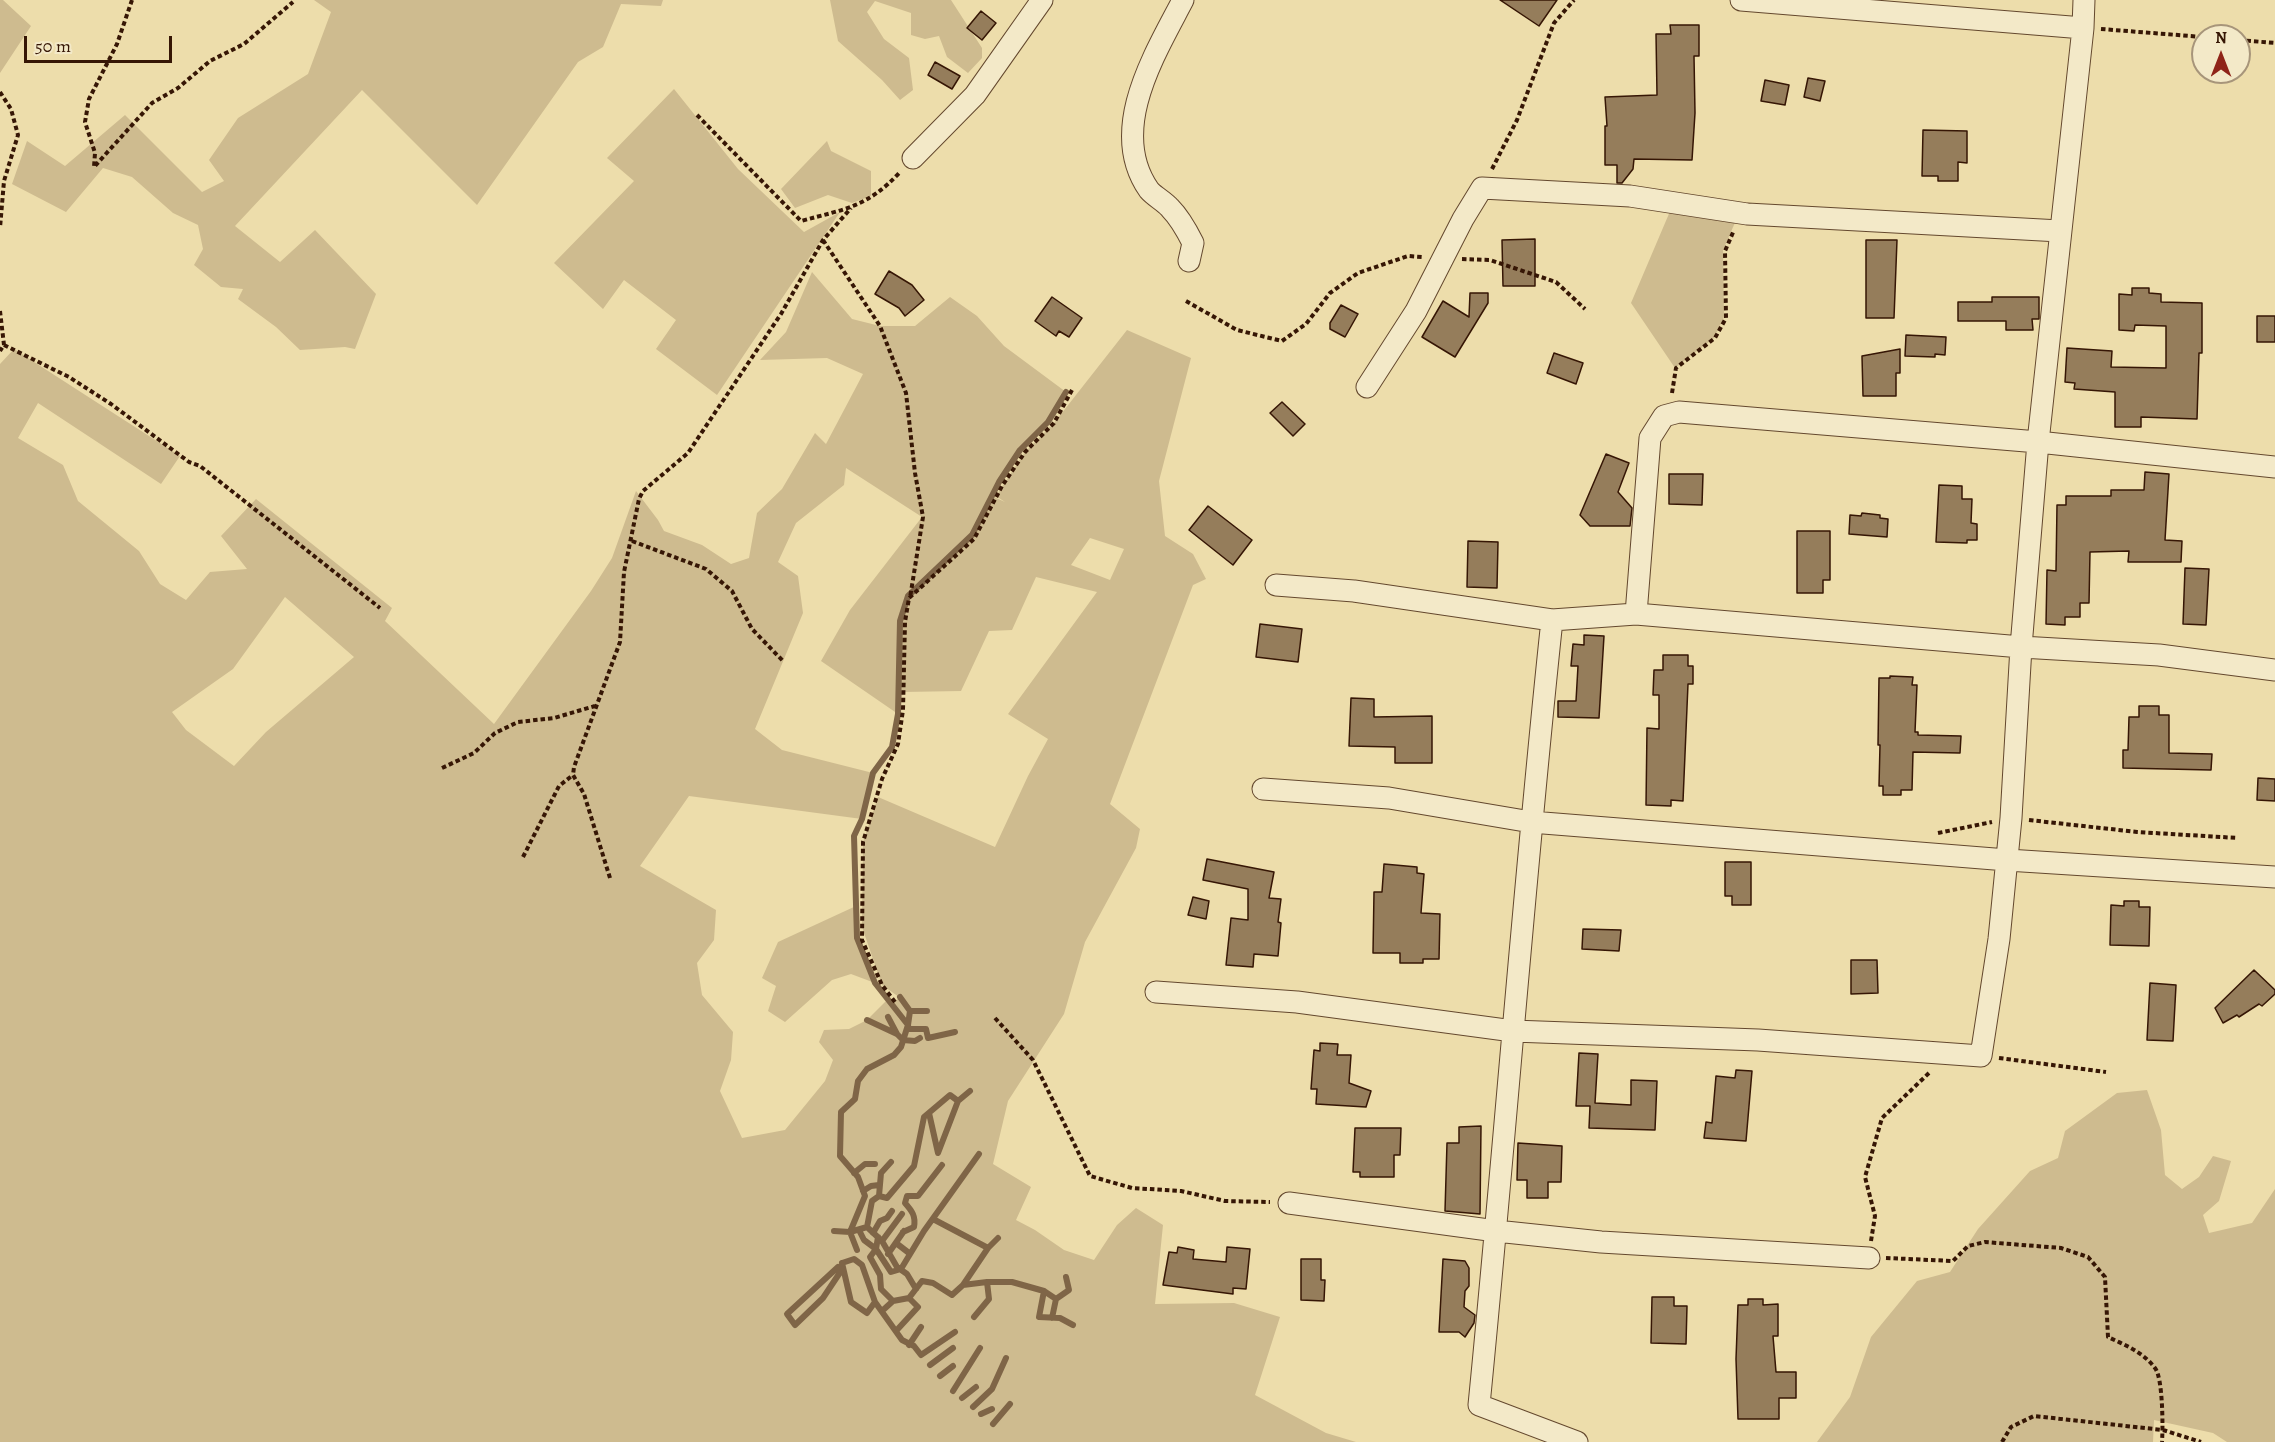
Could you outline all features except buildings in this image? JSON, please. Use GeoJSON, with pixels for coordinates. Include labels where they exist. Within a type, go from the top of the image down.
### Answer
{"type":"FeatureCollection","features":[{"type":"Feature","properties":{"kind":"street"},"geometry":{"type":"LineString","coordinates":[[913,158],[975,95],[1042,0]]}},
{"type":"Feature","properties":{"kind":"street"},"geometry":{"type":"LineString","coordinates":[[1183,0],[1148,70],[1136,103],[1133,140],[1136,164],[1150,191],[1170,208],[1193,243],[1189,261]]}},
{"type":"Feature","properties":{"kind":"street"},"geometry":{"type":"LineString","coordinates":[[1741,0],[2082,27]]}},
{"type":"Feature","properties":{"kind":"street"},"geometry":{"type":"LineString","coordinates":[[1156,992],[1297,1002],[1513,1031],[1758,1040],[1981,1056],[1999,939],[2007,860],[2038,442],[2084,0]]}},
{"type":"Feature","properties":{"kind":"street"},"geometry":{"type":"LineString","coordinates":[[1367,387],[1416,311],[1442,258],[1482,188],[1630,196],[1747,214],[2060,231]]}},
{"type":"Feature","properties":{"kind":"street"},"geometry":{"type":"LineString","coordinates":[[1636,614],[1650,438],[1664,416],[1679,412],[2038,442],[2275,467]]}},
{"type":"Feature","properties":{"kind":"street"},"geometry":{"type":"LineString","coordinates":[[1276,585],[1354,591],[1552,620],[1636,614],[2022,647],[2159,655],[2275,670]]}},
{"type":"Feature","properties":{"kind":"street"},"geometry":{"type":"LineString","coordinates":[[1552,620],[1531,822],[1479,1405],[1577,1442]]}},
{"type":"Feature","properties":{"kind":"street"},"geometry":{"type":"LineString","coordinates":[[1263,789],[1389,798],[1531,822],[2007,860],[2275,877]]}},
{"type":"Feature","properties":{"kind":"street"},"geometry":{"type":"LineString","coordinates":[[1289,1203],[1496,1231],[1601,1242],[1869,1258]]}},
{"type":"Feature","properties":{"kind":"path"},"geometry":{"type":"LineString","coordinates":[[132,0],[117,44],[89,99],[85,122],[95,153],[94,167],[152,103],[178,88],[210,61],[244,44],[293,2]]}},
{"type":"Feature","properties":{"kind":"path"},"geometry":{"type":"LineString","coordinates":[[1482,188],[1517,120],[1554,23],[1574,0]]}},
{"type":"Feature","properties":{"kind":"path"},"geometry":{"type":"LineString","coordinates":[[2082,27],[2191,36]]}},
{"type":"Feature","properties":{"kind":"path"},"geometry":{"type":"LineString","coordinates":[[2251,41],[2275,43]]}},
{"type":"Feature","properties":{"kind":"path"},"geometry":{"type":"LineString","coordinates":[[0,92],[11,109],[18,135],[4,181],[0,228]]}},
{"type":"Feature","properties":{"kind":"path"},"geometry":{"type":"LineString","coordinates":[[697,115],[801,220],[851,208],[883,191],[913,158]]}},
{"type":"Feature","properties":{"kind":"path"},"geometry":{"type":"LineString","coordinates":[[610,878],[584,794],[573,775],[620,642],[624,572],[639,499],[643,491],[688,453],[781,314],[823,240],[851,208]]}},
{"type":"Feature","properties":{"kind":"path"},"geometry":{"type":"LineString","coordinates":[[1664,416],[1670,404],[1676,368],[1715,338],[1726,318],[1725,251],[1738,219],[1747,214]]}},
{"type":"Feature","properties":{"kind":"path"},"geometry":{"type":"LineString","coordinates":[[823,240],[880,326],[906,393],[915,473],[923,517],[905,622],[903,710],[898,744],[882,779],[863,842],[862,940],[882,985],[895,1002]]}},
{"type":"Feature","properties":{"kind":"path"},"geometry":{"type":"LineString","coordinates":[[1186,301],[1237,330],[1282,341],[1306,324],[1330,293],[1358,273],[1408,256],[1490,261],[1556,282],[1585,309]]}},
{"type":"Feature","properties":{"kind":"path"},"geometry":{"type":"LineString","coordinates":[[0,311],[4,345],[0,351]]}},
{"type":"Feature","properties":{"kind":"path"},"geometry":{"type":"LineString","coordinates":[[4,345],[69,377],[111,404],[189,462],[200,466],[380,608]]}},
{"type":"Feature","properties":{"kind":"path"},"geometry":{"type":"LineString","coordinates":[[909,598],[974,539],[1002,486],[1025,452],[1054,423],[1072,390]]}},
{"type":"Feature","properties":{"kind":"path"},"geometry":{"type":"LineString","coordinates":[[632,541],[706,569],[732,591],[752,629],[783,661]]}},
{"type":"Feature","properties":{"kind":"path"},"geometry":{"type":"LineString","coordinates":[[442,768],[474,753],[495,733],[518,722],[554,718],[596,705]]}},
{"type":"Feature","properties":{"kind":"path"},"geometry":{"type":"LineString","coordinates":[[523,857],[559,786],[573,775]]}},
{"type":"Feature","properties":{"kind":"path"},"geometry":{"type":"LineString","coordinates":[[995,1018],[1033,1060],[1090,1176],[1132,1188],[1181,1191],[1225,1201],[1289,1203]]}},
{"type":"Feature","properties":{"kind":"path"},"geometry":{"type":"LineString","coordinates":[[1981,1056],[2106,1072]]}},
{"type":"Feature","properties":{"kind":"path"},"geometry":{"type":"LineString","coordinates":[[1934,1068],[1882,1118],[1865,1177],[1875,1216],[1869,1258],[1953,1261],[1968,1246],[1985,1242],[2061,1248],[2088,1257],[2105,1277],[2108,1336],[2140,1353],[2157,1369],[2163,1413],[2163,1442]]}},
{"type":"Feature","properties":{"kind":"path"},"geometry":{"type":"LineString","coordinates":[[2002,1442],[2011,1427],[2034,1416],[2163,1430],[2201,1442]]}},
{"type":"Feature","properties":{"kind":"shaded area"},"geometry":{"type":"Polygon","coordinates":[[[0,0],[3,0],[31,26],[0,73],[0,0]]]}},
{"type":"Feature","properties":{"kind":"shaded area"},"geometry":{"type":"Polygon","coordinates":[[[314,0],[663,0],[661,6],[621,4],[603,47],[578,62],[477,205],[362,90],[235,226],[280,262],[315,230],[376,294],[355,349],[345,347],[300,350],[276,327],[238,299],[243,289],[221,287],[194,265],[203,249],[198,225],[173,213],[132,177],[103,168],[66,212],[12,184],[27,141],[65,166],[125,115],[202,192],[224,181],[209,160],[238,118],[308,74],[331,12],[314,0]]]}},
{"type":"Feature","properties":{"kind":"shaded area"},"geometry":{"type":"Polygon","coordinates":[[[830,0],[951,0],[982,48],[982,58],[968,73],[947,57],[939,36],[925,39],[911,35],[911,13],[875,1],[867,12],[884,39],[909,58],[913,90],[900,100],[882,80],[838,41],[830,0]]]}},
{"type":"Feature","properties":{"kind":"shaded area"},"geometry":{"type":"Polygon","coordinates":[[[674,89],[738,169],[804,232],[840,212],[717,395],[656,349],[676,320],[624,280],[603,309],[554,263],[634,181],[607,158],[674,89]]]}},
{"type":"Feature","properties":{"kind":"shaded area"},"geometry":{"type":"Polygon","coordinates":[[[827,141],[831,151],[871,171],[871,196],[852,203],[828,195],[795,208],[781,189],[827,141]]]}},
{"type":"Feature","properties":{"kind":"shaded area"},"geometry":{"type":"Polygon","coordinates":[[[1671,209],[1737,218],[1723,250],[1724,317],[1714,338],[1675,368],[1631,303],[1671,209]]]}},
{"type":"Feature","properties":{"kind":"shaded area"},"geometry":{"type":"Polygon","coordinates":[[[812,272],[852,319],[880,326],[915,326],[950,297],[977,316],[1004,346],[1066,392],[1048,422],[1020,450],[992,496],[1005,502],[996,496],[1025,452],[1054,423],[1127,330],[1191,358],[1159,481],[1165,536],[1193,554],[1206,579],[1193,585],[1110,804],[1140,829],[1136,848],[1085,942],[1064,1014],[1008,1101],[993,1164],[1031,1187],[1016,1220],[1064,1250],[1094,1260],[1117,1225],[1136,1208],[1163,1225],[1155,1304],[1234,1303],[1280,1317],[1255,1395],[1326,1433],[1356,1442],[0,1442],[0,364],[14,349],[180,456],[161,484],[38,403],[18,438],[63,465],[78,501],[139,551],[160,584],[186,600],[210,572],[247,569],[221,536],[256,499],[392,608],[385,621],[494,724],[591,591],[612,558],[636,491],[664,531],[702,545],[731,564],[749,558],[757,513],[782,489],[815,433],[826,444],[863,374],[827,358],[760,360],[786,332],[812,272]],[[846,468],[844,485],[796,523],[778,562],[798,576],[803,613],[755,729],[782,750],[873,773],[862,819],[689,796],[640,866],[716,910],[714,940],[697,963],[702,995],[733,1032],[731,1060],[720,1091],[742,1138],[785,1130],[825,1081],[833,1060],[819,1042],[824,1030],[849,1029],[867,1020],[887,1000],[895,1002],[899,997],[882,985],[862,927],[863,842],[878,797],[995,847],[1048,739],[1008,714],[1097,592],[1036,577],[1012,630],[989,631],[961,691],[903,692],[898,714],[821,661],[850,610],[922,517],[846,468]],[[1090,538],[1071,565],[1110,580],[1124,549],[1090,538]],[[285,597],[233,669],[172,712],[186,730],[234,766],[266,732],[354,657],[285,597]]]}},
{"type":"Feature","properties":{"kind":"shaded area"},"geometry":{"type":"Polygon","coordinates":[[[856,906],[857,938],[875,983],[851,974],[832,980],[785,1022],[768,1011],[776,986],[762,978],[778,942],[856,906]]]}},
{"type":"Feature","properties":{"kind":"shaded area"},"geometry":{"type":"Polygon","coordinates":[[[2147,1090],[2161,1130],[2165,1175],[2182,1189],[2199,1177],[2213,1156],[2231,1161],[2219,1201],[2203,1215],[2209,1233],[2252,1223],[2275,1189],[2275,1442],[2227,1442],[2213,1433],[2154,1420],[2153,1442],[1817,1442],[1850,1397],[1871,1337],[1917,1281],[1950,1272],[1978,1229],[2030,1171],[2058,1158],[2065,1131],[2117,1093],[2147,1090]]]}},
{"type":"Feature","properties":{"kind":"waterway"},"geometry":{"type":"LineString","coordinates":[[908,1025],[875,983],[857,938],[854,836],[862,819],[873,773],[892,747],[898,714],[900,621],[908,596],[972,535],[999,482],[1020,450],[1048,422],[1066,392]]}},
{"type":"Feature","properties":{"kind":"waterway"},"geometry":{"type":"LineString","coordinates":[[857,1250],[850,1232],[865,1196],[858,1177],[840,1156],[841,1112],[855,1099],[858,1081],[867,1069],[894,1055],[901,1047],[910,1011],[900,997]]}},
{"type":"Feature","properties":{"kind":"waterway"},"geometry":{"type":"LineString","coordinates":[[910,1011],[927,1011]]}},
{"type":"Feature","properties":{"kind":"waterway"},"geometry":{"type":"LineString","coordinates":[[888,1017],[897,1034]]}},
{"type":"Feature","properties":{"kind":"waterway"},"geometry":{"type":"LineString","coordinates":[[867,1020],[897,1034],[903,1040],[915,1041],[920,1038]]}},
{"type":"Feature","properties":{"kind":"waterway"},"geometry":{"type":"LineString","coordinates":[[907,1029],[926,1029],[928,1038],[955,1032]]}},
{"type":"Feature","properties":{"kind":"waterway"},"geometry":{"type":"LineString","coordinates":[[867,1227],[872,1201],[879,1196],[887,1198],[914,1166],[924,1117],[950,1095],[958,1101],[970,1091]]}},
{"type":"Feature","properties":{"kind":"waterway"},"geometry":{"type":"LineString","coordinates":[[929,1113],[938,1153],[958,1101]]}},
{"type":"Feature","properties":{"kind":"waterway"},"geometry":{"type":"LineString","coordinates":[[878,1237],[876,1249],[891,1272],[901,1269],[924,1231],[979,1154]]}},
{"type":"Feature","properties":{"kind":"waterway"},"geometry":{"type":"LineString","coordinates":[[879,1196],[881,1173],[891,1162]]}},
{"type":"Feature","properties":{"kind":"waterway"},"geometry":{"type":"LineString","coordinates":[[854,1173],[865,1164],[875,1164]]}},
{"type":"Feature","properties":{"kind":"waterway"},"geometry":{"type":"LineString","coordinates":[[903,1232],[914,1227],[913,1214],[905,1203],[907,1196],[918,1196],[942,1165]]}},
{"type":"Feature","properties":{"kind":"waterway"},"geometry":{"type":"LineString","coordinates":[[863,1191],[871,1186],[879,1185]]}},
{"type":"Feature","properties":{"kind":"waterway"},"geometry":{"type":"LineString","coordinates":[[873,1233],[880,1221],[887,1218],[892,1211]]}},
{"type":"Feature","properties":{"kind":"waterway"},"geometry":{"type":"LineString","coordinates":[[882,1241],[902,1214]]}},
{"type":"Feature","properties":{"kind":"waterway"},"geometry":{"type":"LineString","coordinates":[[933,1219],[988,1248]]}},
{"type":"Feature","properties":{"kind":"waterway"},"geometry":{"type":"LineString","coordinates":[[834,1231],[850,1232],[867,1227],[882,1241],[897,1267],[907,1274],[916,1289]]}},
{"type":"Feature","properties":{"kind":"waterway"},"geometry":{"type":"LineString","coordinates":[[859,1230],[864,1240],[876,1249],[870,1257],[880,1275],[881,1289],[893,1301]]}},
{"type":"Feature","properties":{"kind":"waterway"},"geometry":{"type":"LineString","coordinates":[[888,1254],[904,1231]]}},
{"type":"Feature","properties":{"kind":"waterway"},"geometry":{"type":"LineString","coordinates":[[963,1285],[988,1248],[998,1238]]}},
{"type":"Feature","properties":{"kind":"waterway"},"geometry":{"type":"LineString","coordinates":[[896,1243],[909,1253]]}},
{"type":"Feature","properties":{"kind":"waterway"},"geometry":{"type":"LineString","coordinates":[[842,1263],[854,1259],[862,1265],[875,1302]]}},
{"type":"Feature","properties":{"kind":"waterway"},"geometry":{"type":"LineString","coordinates":[[842,1263],[851,1302],[867,1313],[875,1302],[902,1340],[914,1346],[921,1355],[955,1332]]}},
{"type":"Feature","properties":{"kind":"waterway"},"geometry":{"type":"LineString","coordinates":[[838,1267],[787,1314],[795,1325],[823,1298],[843,1268]]}},
{"type":"Feature","properties":{"kind":"waterway"},"geometry":{"type":"LineString","coordinates":[[1044,1291],[1056,1299],[1069,1290],[1066,1277]]}},
{"type":"Feature","properties":{"kind":"waterway"},"geometry":{"type":"LineString","coordinates":[[882,1311],[893,1301],[909,1298],[922,1281],[933,1283],[952,1295],[963,1285],[1012,1282],[1044,1291],[1039,1317],[1060,1318],[1073,1325]]}},
{"type":"Feature","properties":{"kind":"waterway"},"geometry":{"type":"LineString","coordinates":[[974,1317],[989,1299],[987,1282]]}},
{"type":"Feature","properties":{"kind":"waterway"},"geometry":{"type":"LineString","coordinates":[[896,1331],[918,1307],[909,1298]]}},
{"type":"Feature","properties":{"kind":"waterway"},"geometry":{"type":"LineString","coordinates":[[1052,1318],[1056,1299]]}},
{"type":"Feature","properties":{"kind":"waterway"},"geometry":{"type":"LineString","coordinates":[[909,1345],[921,1327]]}},
{"type":"Feature","properties":{"kind":"waterway"},"geometry":{"type":"LineString","coordinates":[[930,1365],[953,1348]]}},
{"type":"Feature","properties":{"kind":"waterway"},"geometry":{"type":"LineString","coordinates":[[953,1391],[980,1348]]}},
{"type":"Feature","properties":{"kind":"waterway"},"geometry":{"type":"LineString","coordinates":[[973,1407],[992,1389],[1006,1358]]}},
{"type":"Feature","properties":{"kind":"waterway"},"geometry":{"type":"LineString","coordinates":[[940,1376],[953,1366]]}},
{"type":"Feature","properties":{"kind":"waterway"},"geometry":{"type":"LineString","coordinates":[[962,1398],[976,1387]]}},
{"type":"Feature","properties":{"kind":"waterway"},"geometry":{"type":"LineString","coordinates":[[993,1424],[1010,1404]]}},
{"type":"Feature","properties":{"kind":"waterway"},"geometry":{"type":"LineString","coordinates":[[981,1414],[992,1409]]}}]}
